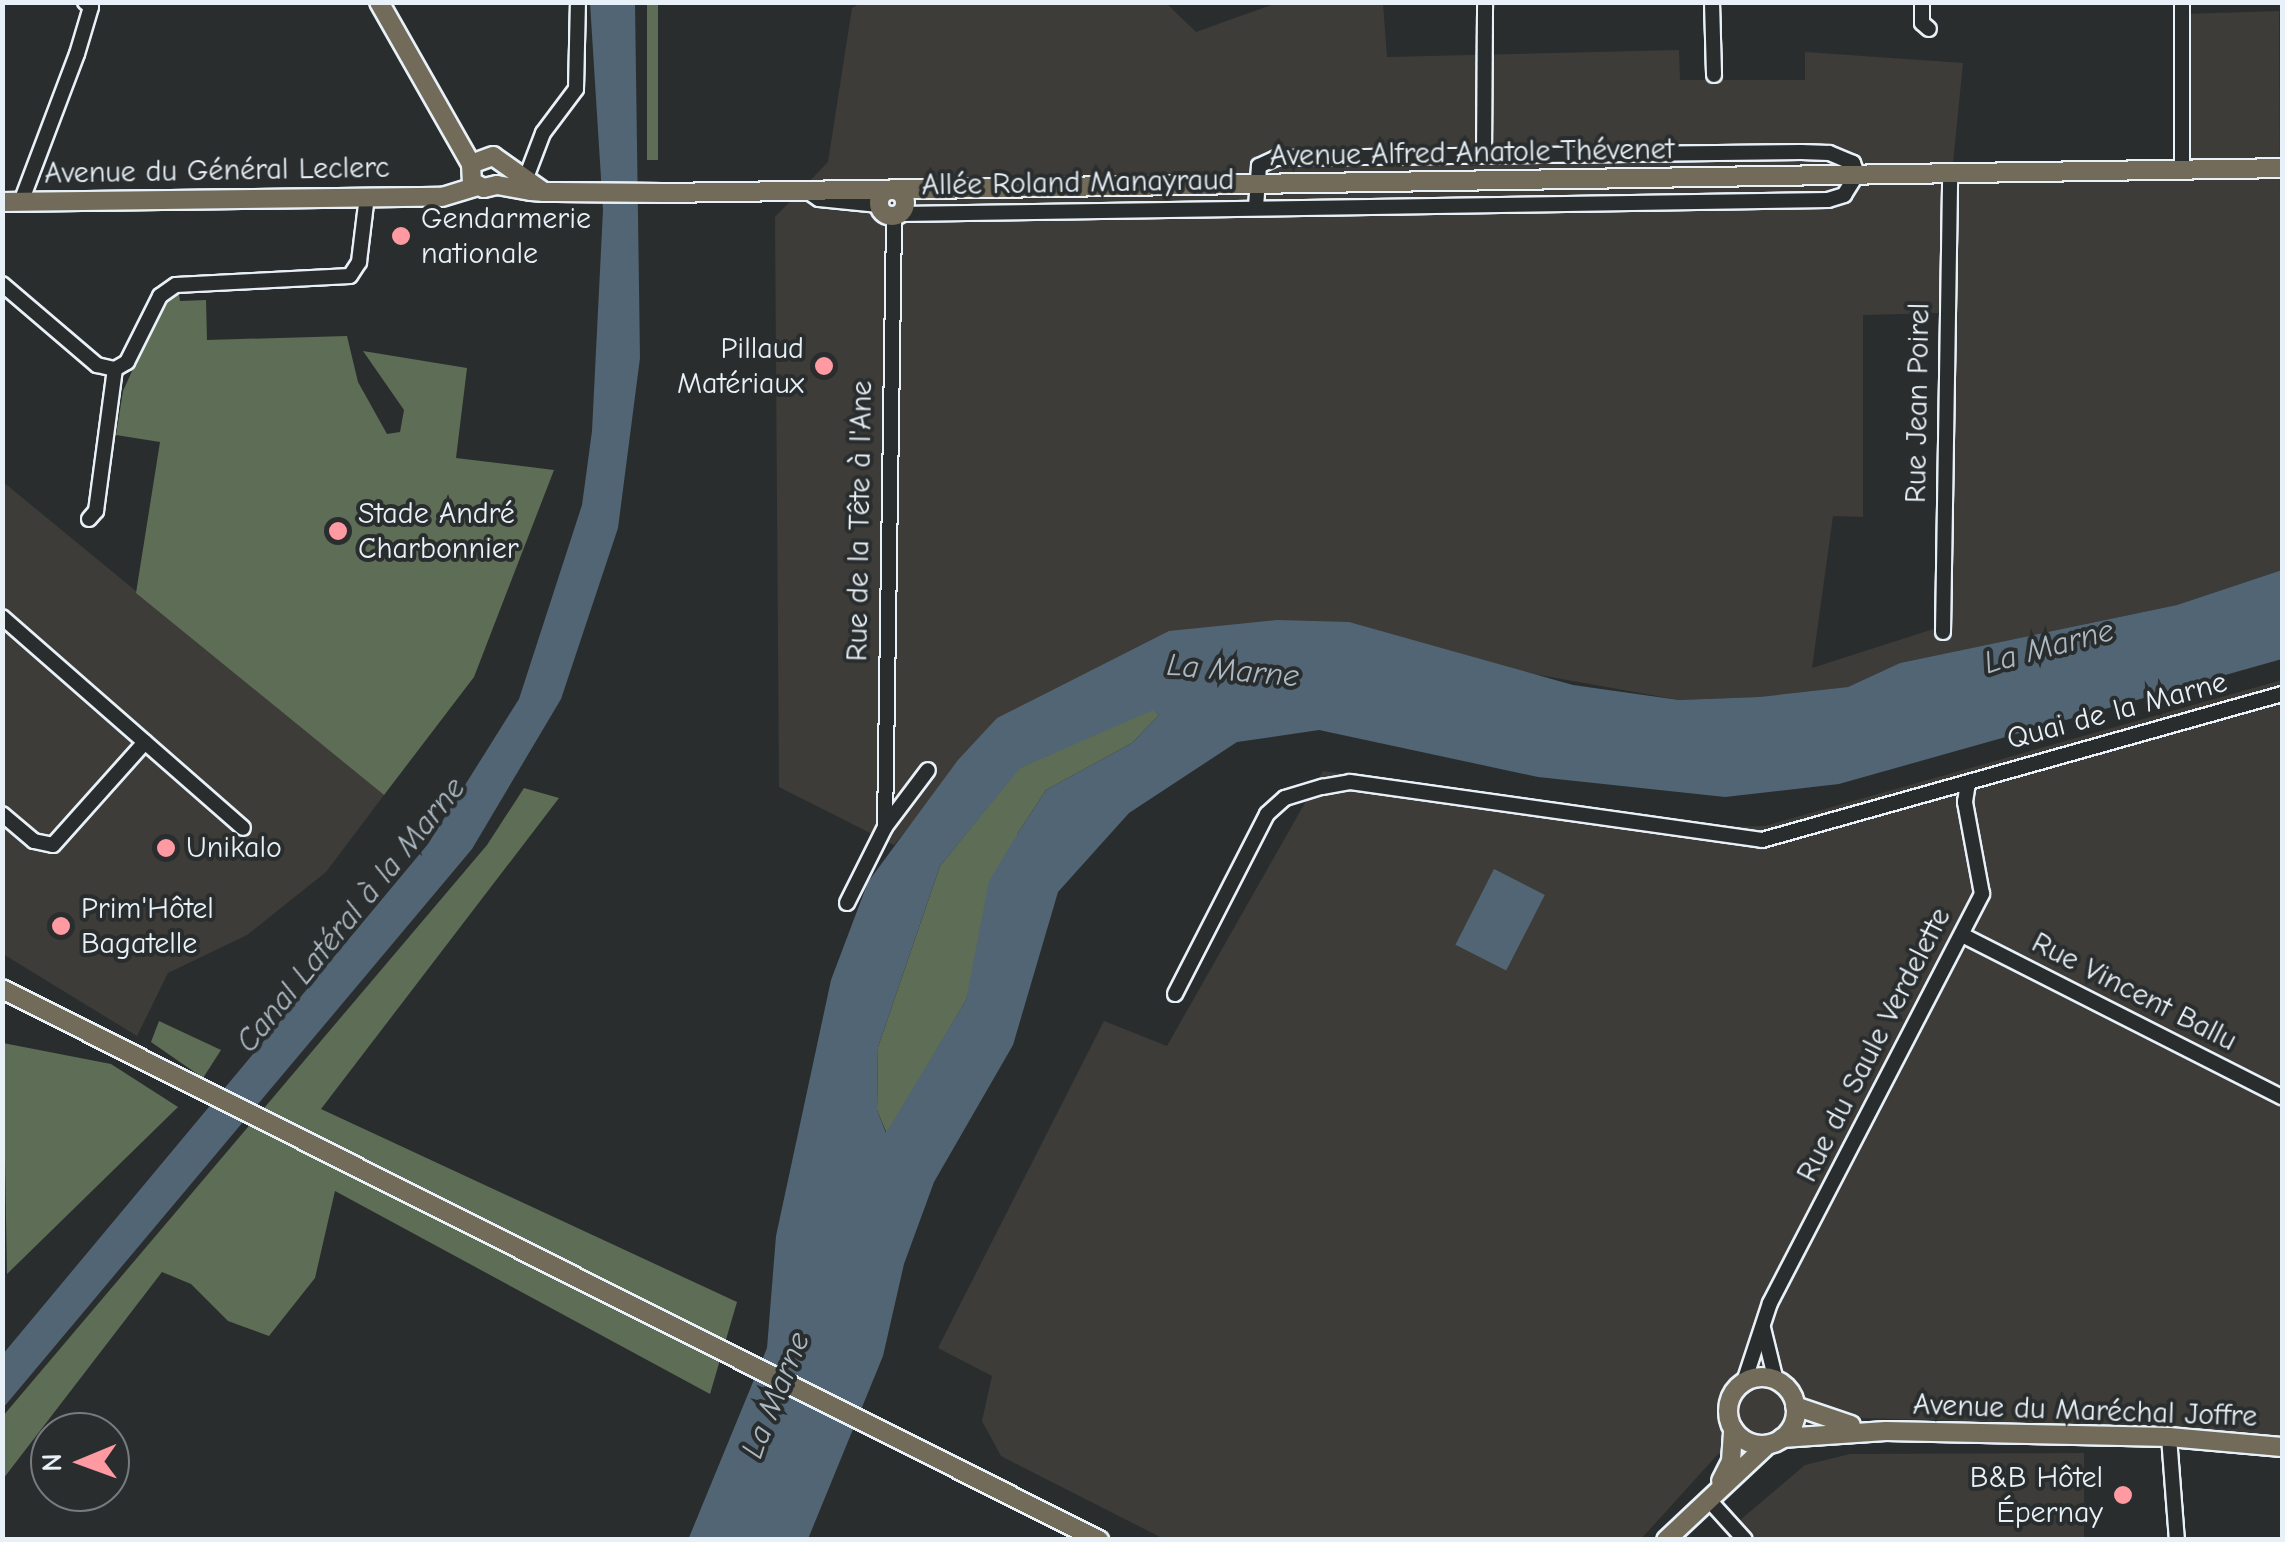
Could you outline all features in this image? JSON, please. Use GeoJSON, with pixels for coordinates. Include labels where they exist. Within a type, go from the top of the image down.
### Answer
{"type":"FeatureCollection","features":[{"type":"Feature","properties":{"kind":"main road"},"geometry":{"type":"LineString","coordinates":[[379,2],[448,128],[484,171],[558,192]]}},
{"type":"Feature","properties":{"kind":"main road","name":"Avenue Alfred Anatole Thévenet"},"geometry":{"type":"LineString","coordinates":[[484,171],[558,192],[806,191],[894,205],[926,190],[2282,168]]}},
{"type":"Feature","properties":{"kind":"main road","name":"Avenue du Général Leclerc"},"geometry":{"type":"LineString","coordinates":[[12,202],[434,195],[484,171]]}},
{"type":"Feature","properties":{"kind":"main road"},"geometry":{"type":"LineString","coordinates":[[2,988],[1098,1540]]}},
{"type":"Feature","properties":{"kind":"main road"},"geometry":{"type":"LineString","coordinates":[[1666,1540],[1775,1442],[1795,1406],[1776,1380],[1744,1382],[1728,1411],[1732,1461],[1711,1496]]}},
{"type":"Feature","properties":{"kind":"main road","name":"Avenue du Maréchal Joffre"},"geometry":{"type":"LineString","coordinates":[[1795,1406],[1828,1420],[1886,1431]]}},
{"type":"Feature","properties":{"kind":"main road"},"geometry":{"type":"LineString","coordinates":[[1732,1429],[1747,1442],[1775,1442]]}},
{"type":"Feature","properties":{"kind":"main road","name":"Avenue du Maréchal Joffre"},"geometry":{"type":"LineString","coordinates":[[1775,1442],[1886,1431],[2169,1437],[2282,1447]]}},
{"type":"Feature","properties":{"kind":"street"},"geometry":{"type":"LineString","coordinates":[[12,202],[82,38],[91,7],[86,2]]}},
{"type":"Feature","properties":{"kind":"street"},"geometry":{"type":"LineString","coordinates":[[524,183],[543,132],[576,89],[578,2]]}},
{"type":"Feature","properties":{"kind":"street"},"geometry":{"type":"LineString","coordinates":[[1484,156],[1485,2]]}},
{"type":"Feature","properties":{"kind":"street"},"geometry":{"type":"LineString","coordinates":[[1712,2],[1714,76]]}},
{"type":"Feature","properties":{"kind":"street"},"geometry":{"type":"LineString","coordinates":[[1922,2],[1922,23],[1929,28]]}},
{"type":"Feature","properties":{"kind":"street"},"geometry":{"type":"LineString","coordinates":[[2182,2],[2182,170]]}},
{"type":"Feature","properties":{"kind":"street"},"geometry":{"type":"LineString","coordinates":[[1256,207],[1259,166],[1276,158],[1828,153],[1853,163],[1857,174]]}},
{"type":"Feature","properties":{"kind":"street","name":"Allée Roland Manayraud"},"geometry":{"type":"LineString","coordinates":[[894,205],[1256,207],[1299,212],[1340,205],[1828,200],[1844,195],[1857,174]]}},
{"type":"Feature","properties":{"kind":"street","name":"Rue Jean Poirel"},"geometry":{"type":"LineString","coordinates":[[1943,632],[1950,174]]}},
{"type":"Feature","properties":{"kind":"street"},"geometry":{"type":"LineString","coordinates":[[2,284],[97,365],[115,369],[128,362],[160,296],[176,285],[336,282],[350,276],[358,262],[367,196]]}},
{"type":"Feature","properties":{"kind":"street","name":"Rue de la Tête à l'Ane"},"geometry":{"type":"LineString","coordinates":[[885,827],[894,205]]}},
{"type":"Feature","properties":{"kind":"street"},"geometry":{"type":"LineString","coordinates":[[89,519],[96,511],[115,369]]}},
{"type":"Feature","properties":{"kind":"street"},"geometry":{"type":"LineString","coordinates":[[2,616],[243,828]]}},
{"type":"Feature","properties":{"kind":"street","name":"Quai de la Marne"},"geometry":{"type":"LineString","coordinates":[[1175,994],[1267,814],[1285,798],[1322,787],[1350,782],[1762,840],[2282,694]]}},
{"type":"Feature","properties":{"kind":"street"},"geometry":{"type":"LineString","coordinates":[[2,814],[34,841],[53,845],[145,742]]}},
{"type":"Feature","properties":{"kind":"street"},"geometry":{"type":"LineString","coordinates":[[847,903],[885,827],[928,770]]}},
{"type":"Feature","properties":{"kind":"street","name":"Rue du Saule Verdelette"},"geometry":{"type":"LineString","coordinates":[[1744,1382],[1763,1321],[1962,935],[1983,884],[1965,802],[1968,784]]}},
{"type":"Feature","properties":{"kind":"street","name":"Rue Vincent Ballu"},"geometry":{"type":"LineString","coordinates":[[1962,935],[2282,1097]]}},
{"type":"Feature","properties":{"kind":"street"},"geometry":{"type":"LineString","coordinates":[[1763,1321],[1776,1380]]}},
{"type":"Feature","properties":{"kind":"street"},"geometry":{"type":"LineString","coordinates":[[2169,1437],[2177,1540]]}},
{"type":"Feature","properties":{"kind":"street"},"geometry":{"type":"LineString","coordinates":[[1711,1496],[1745,1540]]}},
{"type":"Feature","properties":{"kind":"shaded area"},"geometry":{"type":"Polygon","coordinates":[[[861,3],[1166,3],[1196,32],[1277,3],[1383,3],[1387,57],[1679,50],[1680,80],[1805,80],[1805,52],[1963,63],[1953,163],[1943,177],[1942,313],[1863,315],[1863,517],[1833,516],[1812,668],[1949,624],[1954,181],[2189,178],[2185,14],[2279,11],[2282,570],[2177,605],[1900,663],[1848,687],[1759,697],[1679,700],[1511,670],[997,718],[894,845],[779,787],[775,217],[828,162],[852,8],[861,3]]]}},
{"type":"Feature","properties":{"kind":"shaded area"},"geometry":{"type":"Polygon","coordinates":[[[2,481],[384,795],[326,872],[247,935],[168,973],[137,1036],[3,954],[2,481]]]}},
{"type":"Feature","properties":{"kind":"shaded area"},"geometry":{"type":"Polygon","coordinates":[[[2282,680],[2282,1438],[2146,1426],[1862,1418],[1718,1454],[1641,1539],[1164,1539],[1001,1456],[982,1421],[992,1376],[938,1348],[1104,1021],[1167,1046],[1323,771],[1721,827],[1765,826],[2282,680]]]}},
{"type":"Feature","properties":{"kind":"shaded area"},"geometry":{"type":"Polygon","coordinates":[[[2084,1453],[2084,1539],[1756,1539],[1739,1521],[1805,1465],[1850,1454],[2084,1453]]]}},
{"type":"Feature","properties":{"kind":"green space"},"geometry":{"type":"Polygon","coordinates":[[[647,3],[658,3],[658,160],[647,160],[647,3]]]}},
{"type":"Feature","properties":{"kind":"green space","name":"Stade André Charbonnier"},"geometry":{"type":"Polygon","coordinates":[[[179,294],[180,301],[206,300],[207,340],[347,336],[358,382],[387,434],[400,432],[404,410],[363,351],[467,368],[456,458],[554,470],[474,677],[384,795],[136,593],[160,442],[116,435],[123,391],[161,307],[179,294]]]}},
{"type":"Feature","properties":{"kind":"green space"},"geometry":{"type":"Polygon","coordinates":[[[1153,709],[1159,715],[1132,743],[1046,790],[1018,833],[966,1000],[887,1134],[877,1110],[878,1047],[940,866],[1019,768],[1153,709]]]}},
{"type":"Feature","properties":{"kind":"green space"},"geometry":{"type":"Polygon","coordinates":[[[524,788],[559,798],[321,1109],[737,1302],[710,1394],[335,1191],[315,1278],[269,1336],[228,1321],[191,1284],[162,1272],[54,1412],[30,1412],[30,1444],[3,1479],[3,1416],[487,845],[524,788]]]}},
{"type":"Feature","properties":{"kind":"green space"},"geometry":{"type":"Polygon","coordinates":[[[159,1021],[221,1050],[203,1078],[151,1042],[159,1021]]]}},
{"type":"Feature","properties":{"kind":"green space"},"geometry":{"type":"Polygon","coordinates":[[[3,1043],[111,1064],[178,1107],[7,1274],[3,1043]]]}},
{"type":"Feature","properties":{"kind":"water"},"geometry":{"type":"Polygon","coordinates":[[[590,3],[635,3],[640,358],[618,528],[561,699],[472,849],[3,1408],[3,1354],[428,844],[519,699],[582,505],[592,431],[603,210],[590,3]]]}},
{"type":"Feature","properties":{"kind":"water","name":"La Marne"},"geometry":{"type":"Polygon","coordinates":[[[2282,570],[2282,659],[1839,784],[1725,797],[1538,777],[1319,730],[1237,742],[1129,813],[1058,892],[1013,1045],[934,1182],[904,1264],[883,1356],[808,1539],[688,1540],[767,1348],[776,1236],[831,980],[868,882],[958,760],[997,718],[1169,631],[1277,620],[1349,622],[1573,685],[1679,700],[1759,697],[1848,687],[1900,663],[2177,605],[2282,570]],[[1153,710],[1020,768],[940,866],[878,1047],[877,1110],[886,1133],[966,1000],[989,881],[1046,790],[1132,743],[1159,715],[1153,710]]]}},
{"type":"Feature","properties":{"kind":"water"},"geometry":{"type":"Polygon","coordinates":[[[1494,869],[1545,895],[1506,971],[1455,945],[1494,869]]]}},
{"type":"Feature","properties":{"kind":"place","name":"Gendarmerie nationale"},"geometry":{"type":"Point","coordinates":[401,236]}},
{"type":"Feature","properties":{"kind":"place","name":"Pillaud Matériaux"},"geometry":{"type":"Point","coordinates":[824,366]}},
{"type":"Feature","properties":{"kind":"place","name":"Stade André Charbonnier"},"geometry":{"type":"Point","coordinates":[338,531]}},
{"type":"Feature","properties":{"kind":"place","name":"Unikalo"},"geometry":{"type":"Point","coordinates":[166,848]}},
{"type":"Feature","properties":{"kind":"place","name":"Prim'Hôtel Bagatelle"},"geometry":{"type":"Point","coordinates":[61,926]}},
{"type":"Feature","properties":{"kind":"place","name":"B&B Hôtel Épernay"},"geometry":{"type":"Point","coordinates":[2123,1495]}},
{"type":"Feature","properties":{"kind":"water label","name":"Canal Latéral à la Marne"},"geometry":{"type":"Point","coordinates":[351,915]}}]}
